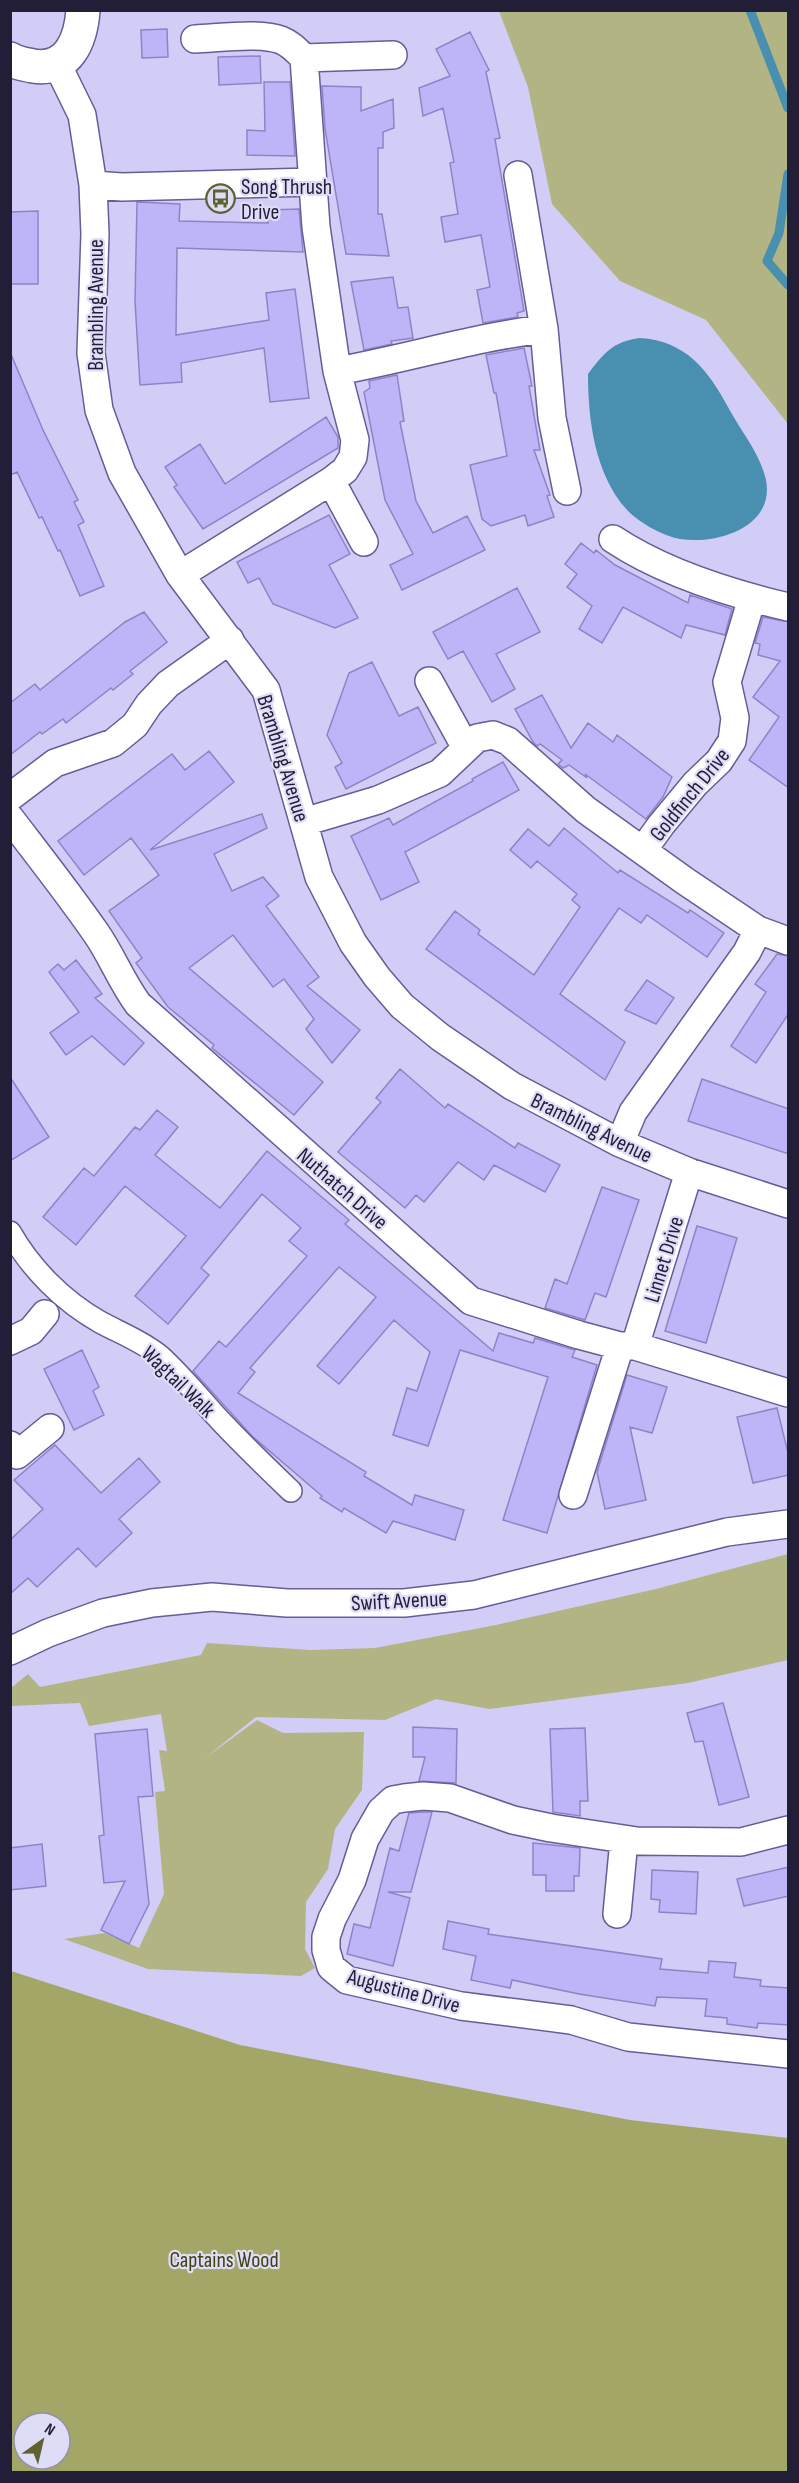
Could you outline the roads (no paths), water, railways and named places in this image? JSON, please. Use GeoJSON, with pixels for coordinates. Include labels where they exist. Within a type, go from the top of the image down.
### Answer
{"type":"FeatureCollection","features":[{"type":"Feature","properties":{"kind":"street"},"geometry":{"type":"LineString","coordinates":[[10,60],[40,67],[57,64],[69,56],[79,38],[83,10]]}},
{"type":"Feature","properties":{"kind":"street"},"geometry":{"type":"LineString","coordinates":[[180,575],[331,481],[345,470],[353,457],[355,440],[337,371],[312,182],[304,58],[294,47],[280,40],[195,39]]}},
{"type":"Feature","properties":{"kind":"street"},"geometry":{"type":"LineString","coordinates":[[304,58],[393,55]]}},
{"type":"Feature","properties":{"kind":"street","name":"Brambling Avenue"},"geometry":{"type":"LineString","coordinates":[[57,64],[82,115],[93,185],[95,234],[91,353],[99,410],[122,473],[180,575],[266,690],[319,877],[353,943],[377,977],[402,1006],[440,1037],[512,1086],[620,1143],[689,1173],[789,1204]]}},
{"type":"Feature","properties":{"kind":"street"},"geometry":{"type":"LineString","coordinates":[[518,175],[544,329],[552,418],[567,491]]}},
{"type":"Feature","properties":{"kind":"street"},"geometry":{"type":"LineString","coordinates":[[93,185],[312,182]]}},
{"type":"Feature","properties":{"kind":"street"},"geometry":{"type":"LineString","coordinates":[[337,371],[516,332],[544,329]]}},
{"type":"Feature","properties":{"kind":"street"},"geometry":{"type":"LineString","coordinates":[[331,481],[364,542]]}},
{"type":"Feature","properties":{"kind":"street"},"geometry":{"type":"LineString","coordinates":[[613,539],[634,553],[752,598],[789,607]]}},
{"type":"Feature","properties":{"kind":"street","name":"Goldfinch Drive"},"geometry":{"type":"LineString","coordinates":[[643,850],[695,784],[719,761],[732,741],[735,718],[727,682],[752,598]]}},
{"type":"Feature","properties":{"kind":"street"},"geometry":{"type":"LineString","coordinates":[[10,797],[55,763],[114,743],[135,726],[149,704],[168,684],[230,640]]}},
{"type":"Feature","properties":{"kind":"street"},"geometry":{"type":"LineString","coordinates":[[429,681],[466,748]]}},
{"type":"Feature","properties":{"kind":"street","name":"Goldfinch Drive"},"geometry":{"type":"LineString","coordinates":[[303,822],[378,800],[440,773],[477,738],[493,735],[508,741],[586,810],[685,881],[758,930],[789,941]]}},
{"type":"Feature","properties":{"kind":"street","name":"Nuthatch Drive"},"geometry":{"type":"LineString","coordinates":[[10,818],[112,956],[123,984],[138,1004],[471,1300],[485,1307],[789,1393]]}},
{"type":"Feature","properties":{"kind":"street"},"geometry":{"type":"LineString","coordinates":[[620,1143],[633,1112],[747,952],[758,930]]}},
{"type":"Feature","properties":{"kind":"street","name":"Linnet Drive"},"geometry":{"type":"LineString","coordinates":[[573,1495],[689,1173]]}},
{"type":"Feature","properties":{"kind":"street","name":"Wagtail Walk"},"geometry":{"type":"LineString","coordinates":[[10,1232],[33,1266],[56,1290],[77,1307],[125,1333],[159,1355],[240,1442],[291,1491]]}},
{"type":"Feature","properties":{"kind":"street"},"geometry":{"type":"LineString","coordinates":[[10,1341],[31,1331],[45,1314]]}},
{"type":"Feature","properties":{"kind":"street"},"geometry":{"type":"LineString","coordinates":[[10,1445],[17,1455],[50,1428]]}},
{"type":"Feature","properties":{"kind":"street","name":"Swift Avenue"},"geometry":{"type":"LineString","coordinates":[[10,1651],[48,1633],[103,1613],[152,1603],[212,1597],[287,1603],[404,1603],[474,1595],[727,1532],[789,1524]]}},
{"type":"Feature","properties":{"kind":"street","name":"Augustine Drive"},"geometry":{"type":"LineString","coordinates":[[789,1830],[741,1842],[624,1839],[513,1820],[450,1798],[423,1796],[393,1800],[381,1811],[365,1839],[352,1880],[326,1937],[326,1950],[331,1967],[346,1980],[461,2007],[571,2020],[628,2037],[789,2054]]}},
{"type":"Feature","properties":{"kind":"street"},"geometry":{"type":"LineString","coordinates":[[617,1914],[624,1839]]}},
{"type":"Feature","properties":{"kind":"water"},"geometry":{"type":"Polygon","coordinates":[[[640,338],[670,345],[683,351],[694,360],[712,381],[755,451],[766,480],[766,496],[762,510],[740,529],[710,539],[680,539],[666,535],[633,516],[617,497],[608,481],[592,428],[588,374],[615,346],[640,338]]]}},
{"type":"Feature","properties":{"kind":"waterway"},"geometry":{"type":"LineString","coordinates":[[750,10],[788,108]]}},
{"type":"Feature","properties":{"kind":"waterway"},"geometry":{"type":"LineString","coordinates":[[788,174],[779,233],[767,261],[788,285]]}},
{"type":"Feature","properties":{"kind":"place","name":"Song Thrush Drive"},"geometry":{"type":"Point","coordinates":[220,199]}},
{"type":"Feature","properties":{"kind":"park label","name":"Captains Wood"},"geometry":{"type":"Point","coordinates":[224,2259]}}]}
